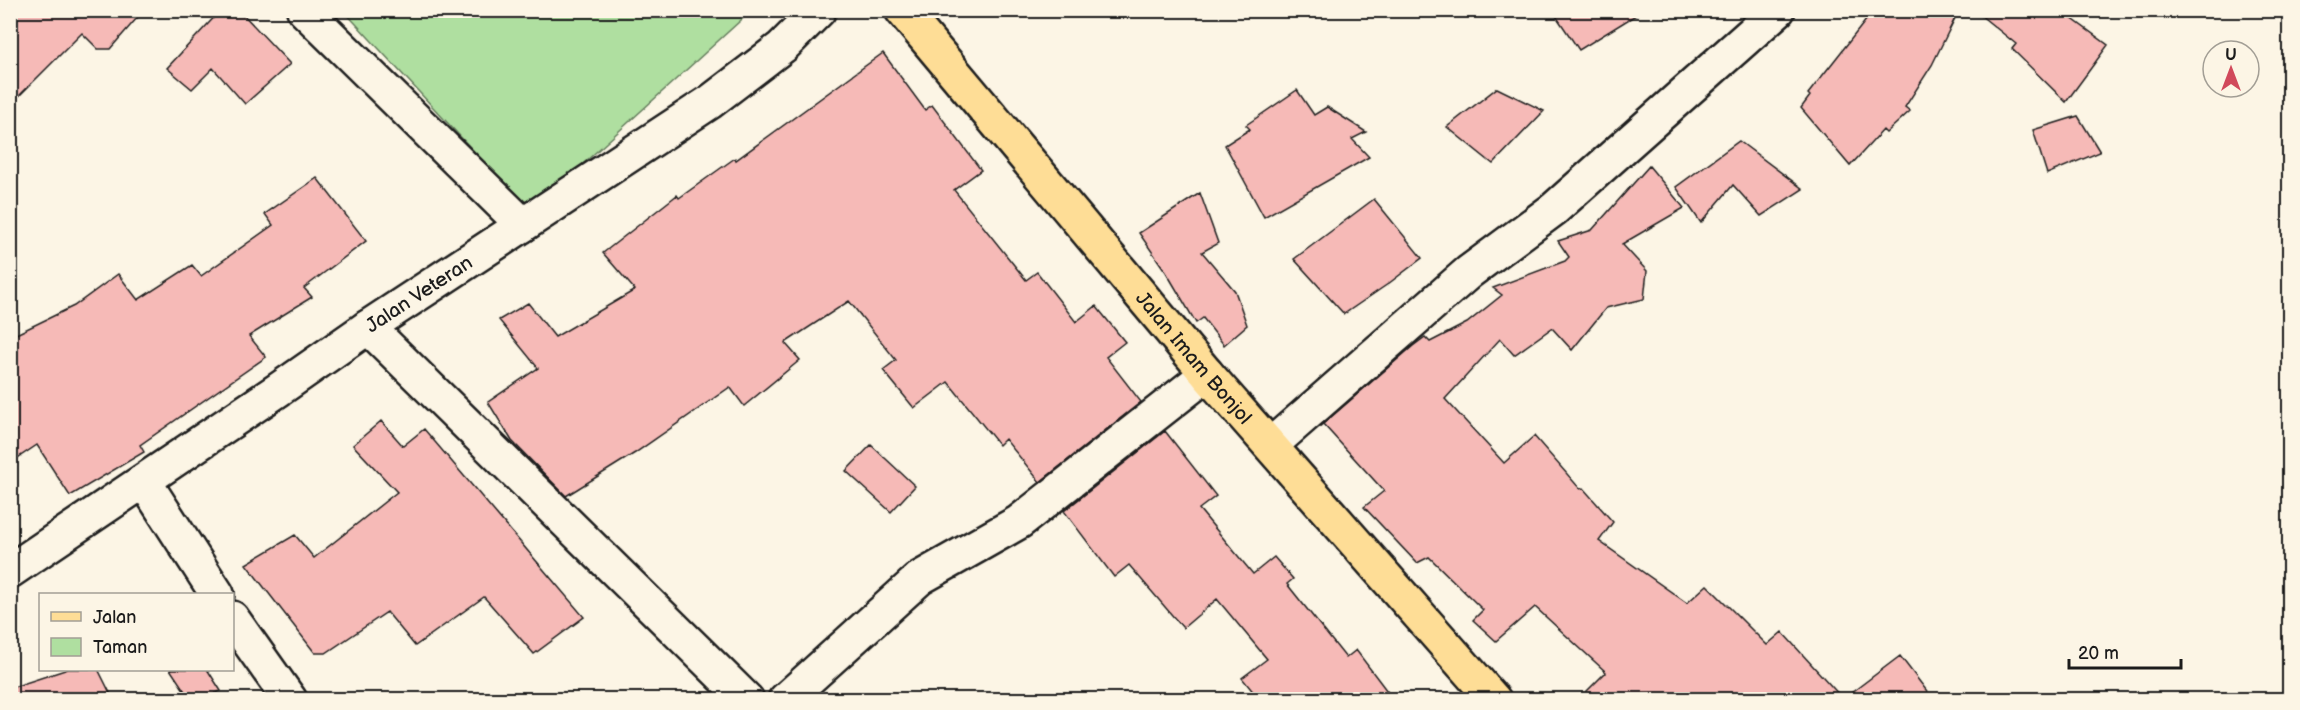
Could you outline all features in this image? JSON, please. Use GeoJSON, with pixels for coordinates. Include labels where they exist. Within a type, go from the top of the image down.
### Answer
{"type":"FeatureCollection","features":[{"type":"Feature","properties":{"kind":"main road","name":"Jalan Imam Bonjol"},"geometry":{"type":"LineString","coordinates":[[902,10],[1207,374],[1494,699]]}},
{"type":"Feature","properties":{"kind":"street"},"geometry":{"type":"LineString","coordinates":[[304,10],[523,225]]}},
{"type":"Feature","properties":{"kind":"street","name":"Jalan Veteran"},"geometry":{"type":"LineString","coordinates":[[10,571],[368,327],[710,102],[782,47],[819,10]]}},
{"type":"Feature","properties":{"kind":"street"},"geometry":{"type":"LineString","coordinates":[[1271,446],[1469,272],[1554,209],[1778,10]]}},
{"type":"Feature","properties":{"kind":"street"},"geometry":{"type":"LineString","coordinates":[[368,327],[747,699]]}},
{"type":"Feature","properties":{"kind":"street"},"geometry":{"type":"LineString","coordinates":[[785,699],[920,578],[1019,522],[1207,374]]}},
{"type":"Feature","properties":{"kind":"street"},"geometry":{"type":"LineString","coordinates":[[144,481],[216,593]]}},
{"type":"Feature","properties":{"kind":"street"},"geometry":{"type":"LineString","coordinates":[[234,621],[290,699]]}},
{"type":"Feature","properties":{"kind":"green space"},"geometry":{"type":"Polygon","coordinates":[[[344,11],[751,11],[530,212],[344,11]]]}},
{"type":"Feature","properties":{"kind":"building"},"geometry":{"type":"Polygon","coordinates":[[[10,10],[144,10],[110,49],[98,49],[82,33],[10,105],[10,10]]]}},
{"type":"Feature","properties":{"kind":"building"},"geometry":{"type":"Polygon","coordinates":[[[221,10],[239,10],[290,64],[245,104],[213,68],[192,89],[167,68],[221,10]]]}},
{"type":"Feature","properties":{"kind":"building"},"geometry":{"type":"Polygon","coordinates":[[[1552,10],[1644,10],[1579,50],[1552,10]]]}},
{"type":"Feature","properties":{"kind":"building"},"geometry":{"type":"Polygon","coordinates":[[[1874,10],[1959,10],[1932,65],[1905,107],[1910,111],[1886,133],[1883,130],[1850,166],[1801,108],[1810,96],[1808,94],[1874,10]]]}},
{"type":"Feature","properties":{"kind":"building"},"geometry":{"type":"Polygon","coordinates":[[[1974,10],[2060,10],[2108,45],[2066,102],[2012,49],[2016,44],[1974,10]]]}},
{"type":"Feature","properties":{"kind":"building"},"geometry":{"type":"Polygon","coordinates":[[[883,53],[925,110],[932,105],[981,170],[954,190],[1026,280],[1037,272],[1076,322],[1096,306],[1125,342],[1106,357],[1141,402],[1040,482],[1005,439],[999,445],[948,382],[914,408],[883,370],[896,360],[849,301],[785,343],[800,360],[744,406],[730,387],[635,453],[566,496],[512,441],[488,402],[538,368],[499,320],[528,303],[555,337],[635,290],[603,253],[677,195],[679,198],[735,158],[736,160],[883,53]]]}},
{"type":"Feature","properties":{"kind":"building"},"geometry":{"type":"Polygon","coordinates":[[[1497,88],[1544,111],[1493,164],[1447,127],[1497,88]]]}},
{"type":"Feature","properties":{"kind":"building"},"geometry":{"type":"Polygon","coordinates":[[[1297,90],[1314,115],[1327,107],[1366,132],[1352,139],[1369,157],[1264,217],[1225,145],[1250,129],[1246,125],[1297,90]]]}},
{"type":"Feature","properties":{"kind":"building"},"geometry":{"type":"Polygon","coordinates":[[[2078,116],[2100,152],[2047,174],[2033,130],[2078,116]]]}},
{"type":"Feature","properties":{"kind":"building"},"geometry":{"type":"Polygon","coordinates":[[[1739,141],[1803,189],[1761,216],[1733,185],[1701,223],[1676,187],[1739,141]]]}},
{"type":"Feature","properties":{"kind":"building"},"geometry":{"type":"Polygon","coordinates":[[[1649,166],[1684,208],[1622,244],[1647,271],[1644,299],[1606,308],[1572,350],[1552,328],[1514,355],[1500,339],[1445,399],[1504,463],[1534,436],[1580,489],[1583,488],[1613,522],[1599,541],[1687,603],[1707,585],[1767,645],[1782,632],[1843,699],[1579,699],[1606,672],[1535,607],[1496,641],[1473,620],[1483,610],[1429,557],[1417,563],[1364,507],[1384,491],[1323,424],[1425,337],[1430,342],[1467,323],[1502,295],[1493,288],[1565,261],[1569,257],[1558,241],[1592,230],[1649,166]]]}},
{"type":"Feature","properties":{"kind":"building"},"geometry":{"type":"Polygon","coordinates":[[[317,178],[366,241],[304,288],[312,297],[249,336],[266,357],[140,445],[144,452],[70,496],[37,445],[10,463],[10,337],[74,306],[118,274],[138,300],[192,265],[201,276],[273,225],[265,214],[317,178]]]}},
{"type":"Feature","properties":{"kind":"building"},"geometry":{"type":"Polygon","coordinates":[[[1200,193],[1218,243],[1202,252],[1235,291],[1247,325],[1224,345],[1203,318],[1196,323],[1166,272],[1139,233],[1200,193]]]}},
{"type":"Feature","properties":{"kind":"building"},"geometry":{"type":"Polygon","coordinates":[[[1374,199],[1422,258],[1344,314],[1294,259],[1374,199]]]}},
{"type":"Feature","properties":{"kind":"building"},"geometry":{"type":"Polygon","coordinates":[[[381,421],[403,446],[424,429],[584,617],[534,654],[484,597],[415,646],[387,612],[326,653],[315,653],[246,564],[295,535],[314,558],[397,492],[353,445],[381,421]]]}},
{"type":"Feature","properties":{"kind":"building"},"geometry":{"type":"Polygon","coordinates":[[[1165,431],[1216,496],[1199,509],[1253,574],[1274,557],[1293,579],[1287,584],[1346,658],[1356,650],[1393,699],[1259,699],[1242,678],[1267,659],[1217,599],[1183,628],[1129,565],[1114,577],[1064,511],[1165,431]]]}},
{"type":"Feature","properties":{"kind":"building"},"geometry":{"type":"Polygon","coordinates":[[[871,445],[915,486],[891,512],[846,471],[871,445]]]}},
{"type":"Feature","properties":{"kind":"building"},"geometry":{"type":"Polygon","coordinates":[[[1900,656],[1933,699],[1843,699],[1900,656]]]}},
{"type":"Feature","properties":{"kind":"building"},"geometry":{"type":"Polygon","coordinates":[[[62,671],[99,671],[113,699],[10,699],[10,688],[62,671]]]}},
{"type":"Feature","properties":{"kind":"building"},"geometry":{"type":"Polygon","coordinates":[[[171,671],[208,671],[221,691],[201,699],[190,699],[171,671]]]}}]}
